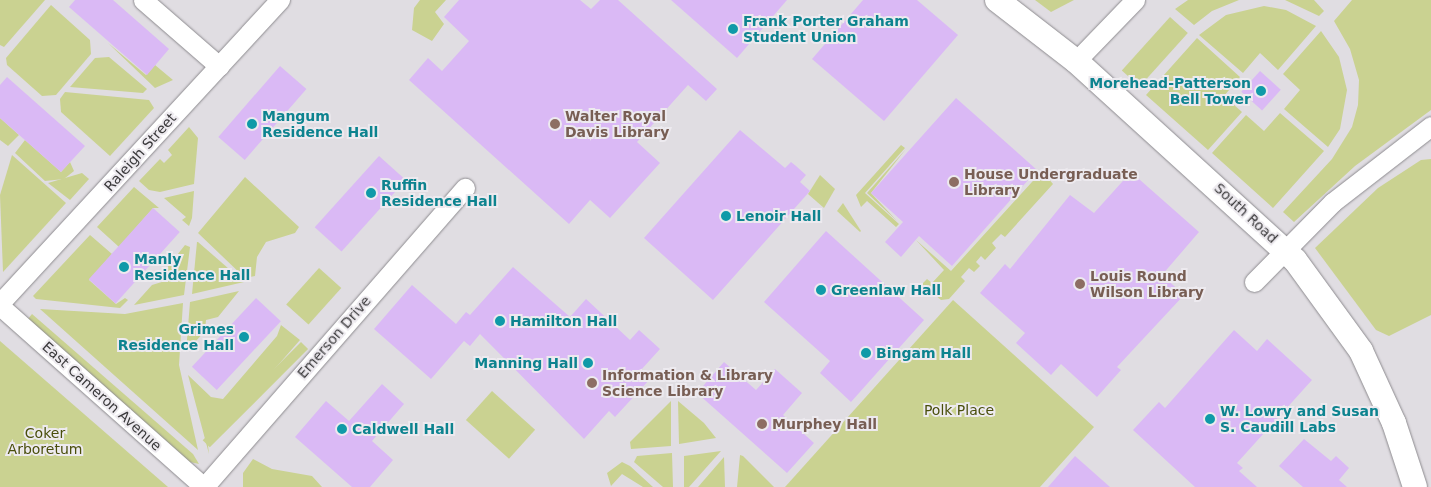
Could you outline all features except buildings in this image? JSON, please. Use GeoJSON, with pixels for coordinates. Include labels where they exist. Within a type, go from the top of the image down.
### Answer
{"type":"FeatureCollection","features":[{"type":"Feature","properties":{"kind":"main road","name":"South Road"},"geometry":{"type":"LineString","coordinates":[[997,0],[1076,61],[1285,249],[1361,351],[1394,422],[1415,487]]}},
{"type":"Feature","properties":{"kind":"street"},"geometry":{"type":"LineString","coordinates":[[144,0],[219,66]]}},
{"type":"Feature","properties":{"kind":"street","name":"Raleigh Street"},"geometry":{"type":"LineString","coordinates":[[0,304],[280,0]]}},
{"type":"Feature","properties":{"kind":"street"},"geometry":{"type":"LineString","coordinates":[[1076,61],[1135,0]]}},
{"type":"Feature","properties":{"kind":"street"},"geometry":{"type":"LineString","coordinates":[[1254,282],[1285,249],[1365,174],[1431,126]]}},
{"type":"Feature","properties":{"kind":"street","name":"Emerson Drive"},"geometry":{"type":"LineString","coordinates":[[204,487],[465,188]]}},
{"type":"Feature","properties":{"kind":"street","name":"East Cameron Avenue"},"geometry":{"type":"LineString","coordinates":[[0,304],[204,487]]}},
{"type":"Feature","properties":{"kind":"green space"},"geometry":{"type":"Polygon","coordinates":[[[0,0],[45,0],[4,47],[0,45],[0,0]]]}},
{"type":"Feature","properties":{"kind":"green space"},"geometry":{"type":"Polygon","coordinates":[[[420,0],[446,0],[435,12],[444,24],[432,41],[412,30],[414,8],[420,0]]]}},
{"type":"Feature","properties":{"kind":"green space"},"geometry":{"type":"Polygon","coordinates":[[[1035,0],[1074,0],[1051,12],[1035,0]]]}},
{"type":"Feature","properties":{"kind":"green space"},"geometry":{"type":"Polygon","coordinates":[[[1188,0],[1239,0],[1212,11],[1194,25],[1175,9],[1188,0]]]}},
{"type":"Feature","properties":{"kind":"green space"},"geometry":{"type":"Polygon","coordinates":[[[1285,0],[1314,0],[1324,11],[1319,16],[1285,0]]]}},
{"type":"Feature","properties":{"kind":"green space"},"geometry":{"type":"Polygon","coordinates":[[[1352,0],[1431,0],[1431,110],[1355,166],[1294,222],[1283,212],[1332,159],[1352,127],[1358,105],[1359,80],[1350,49],[1334,21],[1352,0]]]}},
{"type":"Feature","properties":{"kind":"green space"},"geometry":{"type":"Polygon","coordinates":[[[51,5],[90,40],[91,54],[56,95],[42,96],[7,65],[6,58],[51,5]]]}},
{"type":"Feature","properties":{"kind":"green space"},"geometry":{"type":"Polygon","coordinates":[[[1264,6],[1286,10],[1316,26],[1278,70],[1260,53],[1243,73],[1199,35],[1226,15],[1264,6]]]}},
{"type":"Feature","properties":{"kind":"green space"},"geometry":{"type":"Polygon","coordinates":[[[1170,17],[1188,33],[1140,87],[1122,71],[1170,17]]]}},
{"type":"Feature","properties":{"kind":"green space"},"geometry":{"type":"Polygon","coordinates":[[[1321,31],[1339,57],[1347,90],[1340,129],[1328,147],[1284,109],[1300,90],[1283,74],[1321,31]]]}},
{"type":"Feature","properties":{"kind":"green space"},"geometry":{"type":"Polygon","coordinates":[[[1197,38],[1240,77],[1224,96],[1242,112],[1208,150],[1146,95],[1197,38]]]}},
{"type":"Feature","properties":{"kind":"green space"},"geometry":{"type":"Polygon","coordinates":[[[108,43],[146,75],[155,65],[173,80],[155,88],[108,43]]]}},
{"type":"Feature","properties":{"kind":"green space"},"geometry":{"type":"Polygon","coordinates":[[[109,57],[147,89],[143,93],[70,87],[95,58],[109,57]]]}},
{"type":"Feature","properties":{"kind":"green space"},"geometry":{"type":"Polygon","coordinates":[[[65,92],[149,100],[154,108],[110,156],[61,112],[60,99],[65,92]]]}},
{"type":"Feature","properties":{"kind":"green space"},"geometry":{"type":"Polygon","coordinates":[[[1280,113],[1324,151],[1273,208],[1212,153],[1246,115],[1264,131],[1280,113]]]}},
{"type":"Feature","properties":{"kind":"green space"},"geometry":{"type":"Polygon","coordinates":[[[0,118],[19,135],[8,146],[0,140],[0,118]]]}},
{"type":"Feature","properties":{"kind":"green space"},"geometry":{"type":"Polygon","coordinates":[[[189,127],[198,138],[194,184],[160,192],[149,190],[139,181],[160,159],[164,163],[172,155],[168,150],[189,127]]]}},
{"type":"Feature","properties":{"kind":"green space"},"geometry":{"type":"Polygon","coordinates":[[[25,140],[61,172],[70,162],[74,171],[64,179],[45,181],[15,153],[25,140]]]}},
{"type":"Feature","properties":{"kind":"green space"},"geometry":{"type":"Polygon","coordinates":[[[901,145],[905,148],[865,193],[899,224],[896,227],[867,201],[861,207],[856,195],[901,145]]]}},
{"type":"Feature","properties":{"kind":"green space"},"geometry":{"type":"Polygon","coordinates":[[[906,149],[871,193],[897,221],[867,193],[906,149]]]}},
{"type":"Feature","properties":{"kind":"green space"},"geometry":{"type":"Polygon","coordinates":[[[12,155],[66,203],[3,272],[0,195],[12,155]]]}},
{"type":"Feature","properties":{"kind":"green space"},"geometry":{"type":"Polygon","coordinates":[[[1431,159],[1431,315],[1389,336],[1376,330],[1315,248],[1378,188],[1421,160],[1431,159]]]}},
{"type":"Feature","properties":{"kind":"green space"},"geometry":{"type":"Polygon","coordinates":[[[1042,171],[1053,184],[1005,237],[1001,234],[992,243],[996,248],[985,260],[981,256],[976,262],[980,266],[974,272],[969,268],[961,277],[965,281],[949,299],[941,300],[922,284],[927,279],[932,283],[944,270],[916,240],[951,271],[1042,171]]]}},
{"type":"Feature","properties":{"kind":"green space"},"geometry":{"type":"Polygon","coordinates":[[[82,173],[89,179],[70,200],[48,183],[82,173]]]}},
{"type":"Feature","properties":{"kind":"green space"},"geometry":{"type":"Polygon","coordinates":[[[820,175],[835,189],[824,208],[808,194],[820,175]]]}},
{"type":"Feature","properties":{"kind":"green space"},"geometry":{"type":"Polygon","coordinates":[[[245,177],[299,227],[295,233],[266,242],[257,257],[255,276],[245,278],[198,233],[245,177]]]}},
{"type":"Feature","properties":{"kind":"green space"},"geometry":{"type":"Polygon","coordinates":[[[134,187],[159,208],[153,208],[119,247],[97,227],[134,187]]]}},
{"type":"Feature","properties":{"kind":"green space"},"geometry":{"type":"Polygon","coordinates":[[[194,191],[192,218],[189,226],[182,220],[186,217],[164,198],[194,191]]]}},
{"type":"Feature","properties":{"kind":"green space"},"geometry":{"type":"Polygon","coordinates":[[[843,203],[861,231],[860,232],[837,211],[843,203]]]}},
{"type":"Feature","properties":{"kind":"green space"},"geometry":{"type":"Polygon","coordinates":[[[90,235],[112,254],[89,280],[116,304],[125,298],[128,300],[120,308],[36,299],[33,296],[90,235]]]}},
{"type":"Feature","properties":{"kind":"green space"},"geometry":{"type":"Polygon","coordinates":[[[198,242],[244,282],[192,294],[198,242]]]}},
{"type":"Feature","properties":{"kind":"green space"},"geometry":{"type":"Polygon","coordinates":[[[185,245],[190,247],[184,295],[134,305],[152,285],[165,281],[166,269],[185,245]]]}},
{"type":"Feature","properties":{"kind":"green space"},"geometry":{"type":"Polygon","coordinates":[[[319,268],[341,288],[309,324],[286,304],[319,268]]]}},
{"type":"Feature","properties":{"kind":"green space"},"geometry":{"type":"Polygon","coordinates":[[[239,291],[218,317],[206,320],[205,331],[186,352],[190,302],[239,291]]]}},
{"type":"Feature","properties":{"kind":"green space","name":"Polk Place"},"geometry":{"type":"Polygon","coordinates":[[[953,300],[1094,427],[1040,487],[785,487],[953,300]]]}},
{"type":"Feature","properties":{"kind":"green space"},"geometry":{"type":"Polygon","coordinates":[[[183,303],[179,365],[198,450],[40,309],[125,314],[183,303]]]}},
{"type":"Feature","properties":{"kind":"green space"},"geometry":{"type":"Polygon","coordinates":[[[32,314],[193,454],[199,464],[190,462],[28,319],[32,314]]]}},
{"type":"Feature","properties":{"kind":"green space"},"geometry":{"type":"Polygon","coordinates":[[[281,325],[300,340],[208,445],[209,454],[188,375],[211,397],[223,399],[277,336],[281,325]]]}},
{"type":"Feature","properties":{"kind":"green space","name":"Coker Arboretum"},"geometry":{"type":"Polygon","coordinates":[[[0,341],[168,487],[0,487],[0,341]]]}},
{"type":"Feature","properties":{"kind":"green space"},"geometry":{"type":"Polygon","coordinates":[[[301,342],[308,349],[210,447],[203,440],[301,342]]]}},
{"type":"Feature","properties":{"kind":"green space"},"geometry":{"type":"Polygon","coordinates":[[[492,391],[535,430],[509,459],[466,420],[492,391]]]}},
{"type":"Feature","properties":{"kind":"green space"},"geometry":{"type":"Polygon","coordinates":[[[671,401],[671,446],[631,449],[630,442],[671,401]]]}},
{"type":"Feature","properties":{"kind":"green space"},"geometry":{"type":"Polygon","coordinates":[[[678,401],[704,423],[716,438],[679,444],[678,401]]]}},
{"type":"Feature","properties":{"kind":"green space"},"geometry":{"type":"Polygon","coordinates":[[[721,451],[689,487],[684,487],[684,456],[721,451]]]}},
{"type":"Feature","properties":{"kind":"green space"},"geometry":{"type":"Polygon","coordinates":[[[672,453],[673,487],[663,487],[634,462],[637,456],[672,453]]]}},
{"type":"Feature","properties":{"kind":"green space"},"geometry":{"type":"Polygon","coordinates":[[[740,455],[743,456],[774,487],[737,487],[740,455]]]}},
{"type":"Feature","properties":{"kind":"green space"},"geometry":{"type":"Polygon","coordinates":[[[724,457],[725,487],[698,487],[724,457]]]}},
{"type":"Feature","properties":{"kind":"green space"},"geometry":{"type":"Polygon","coordinates":[[[253,459],[272,469],[312,476],[322,487],[243,487],[243,473],[253,459]]]}},
{"type":"Feature","properties":{"kind":"green space"},"geometry":{"type":"Polygon","coordinates":[[[622,462],[630,466],[653,487],[643,487],[622,474],[611,486],[607,473],[622,462]]]}},
{"type":"Feature","properties":{"kind":"place","name":"Frank Porter Graham Student Union"},"geometry":{"type":"Point","coordinates":[733,29]}},
{"type":"Feature","properties":{"kind":"place","name":"Morehead-Patterson Bell Tower"},"geometry":{"type":"Point","coordinates":[1261,91]}},
{"type":"Feature","properties":{"kind":"place","name":"Mangum Residence Hall"},"geometry":{"type":"Point","coordinates":[252,124]}},
{"type":"Feature","properties":{"kind":"place","name":"Walter Royal Davis Library"},"geometry":{"type":"Point","coordinates":[555,124]}},
{"type":"Feature","properties":{"kind":"place","name":"House Undergraduate Library"},"geometry":{"type":"Point","coordinates":[954,182]}},
{"type":"Feature","properties":{"kind":"place","name":"Ruffin Residence Hall"},"geometry":{"type":"Point","coordinates":[371,193]}},
{"type":"Feature","properties":{"kind":"place","name":"Lenoir Hall"},"geometry":{"type":"Point","coordinates":[726,216]}},
{"type":"Feature","properties":{"kind":"place","name":"Manly Residence Hall"},"geometry":{"type":"Point","coordinates":[124,267]}},
{"type":"Feature","properties":{"kind":"place","name":"Louis Round Wilson Library"},"geometry":{"type":"Point","coordinates":[1080,284]}},
{"type":"Feature","properties":{"kind":"place","name":"Greenlaw Hall"},"geometry":{"type":"Point","coordinates":[821,290]}},
{"type":"Feature","properties":{"kind":"place","name":"Hamilton Hall"},"geometry":{"type":"Point","coordinates":[500,321]}},
{"type":"Feature","properties":{"kind":"place","name":"Grimes Residence Hall"},"geometry":{"type":"Point","coordinates":[244,337]}},
{"type":"Feature","properties":{"kind":"place","name":"Bingam Hall"},"geometry":{"type":"Point","coordinates":[866,353]}},
{"type":"Feature","properties":{"kind":"place","name":"Manning Hall"},"geometry":{"type":"Point","coordinates":[588,363]}},
{"type":"Feature","properties":{"kind":"place","name":"Information & Library Science Library"},"geometry":{"type":"Point","coordinates":[592,383]}},
{"type":"Feature","properties":{"kind":"place","name":"W. Lowry and Susan S. Caudill Labs"},"geometry":{"type":"Point","coordinates":[1210,419]}},
{"type":"Feature","properties":{"kind":"place","name":"Murphey Hall"},"geometry":{"type":"Point","coordinates":[762,424]}},
{"type":"Feature","properties":{"kind":"place","name":"Caldwell Hall"},"geometry":{"type":"Point","coordinates":[342,429]}}]}
